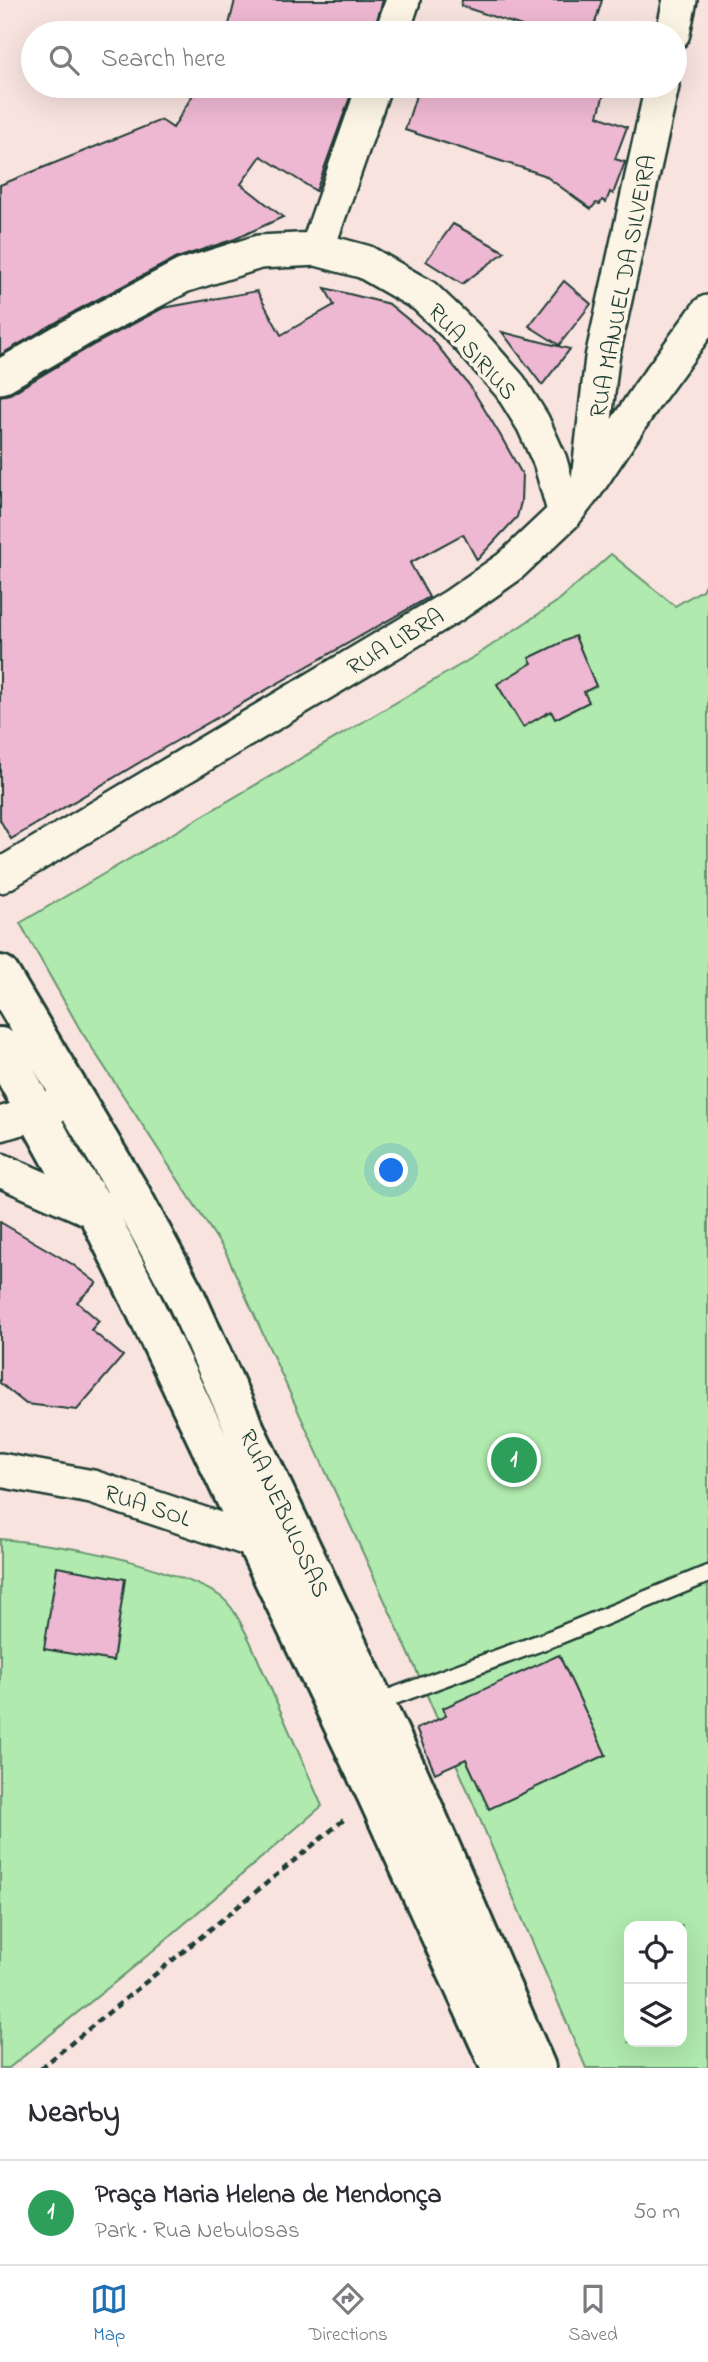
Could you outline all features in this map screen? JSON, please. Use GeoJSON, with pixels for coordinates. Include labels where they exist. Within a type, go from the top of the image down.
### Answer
{"type":"FeatureCollection","features":[{"type":"Feature","properties":{"kind":"street"},"geometry":{"type":"LineString","coordinates":[[396,21],[403,0]]}},
{"type":"Feature","properties":{"kind":"street"},"geometry":{"type":"LineString","coordinates":[[676,21],[680,0]]}},
{"type":"Feature","properties":{"kind":"street"},"geometry":{"type":"LineString","coordinates":[[317,249],[370,98]]}},
{"type":"Feature","properties":{"kind":"street","name":"RUA MANUEL DA SILVEIRA"},"geometry":{"type":"LineString","coordinates":[[587,486],[603,358],[659,98]]}},
{"type":"Feature","properties":{"kind":"street","name":"RUA SIRIUS"},"geometry":{"type":"LineString","coordinates":[[0,377],[86,327],[183,276],[259,252],[317,249],[365,262],[424,296],[465,335],[510,386],[533,424],[550,461],[565,514]]}},
{"type":"Feature","properties":{"kind":"street","name":"RUA LIBRA"},"geometry":{"type":"LineString","coordinates":[[0,876],[453,606],[509,567],[565,514],[587,486],[648,394],[708,312]]}},
{"type":"Feature","properties":{"kind":"street","name":"RUA NEBULOSAS"},"geometry":{"type":"LineString","coordinates":[[0,975],[74,1098],[114,1204],[254,1541],[376,1793],[500,2068]]}},
{"type":"Feature","properties":{"kind":"street","name":"RUA NEBULOSAS"},"geometry":{"type":"LineString","coordinates":[[0,1047],[65,1165],[114,1204],[185,1296],[375,1703],[536,2068]]}},
{"type":"Feature","properties":{"kind":"street"},"geometry":{"type":"LineString","coordinates":[[0,1124],[74,1098]]}},
{"type":"Feature","properties":{"kind":"street"},"geometry":{"type":"LineString","coordinates":[[0,1170],[114,1204]]}},
{"type":"Feature","properties":{"kind":"street","name":"RUA SOL"},"geometry":{"type":"LineString","coordinates":[[0,1470],[92,1487],[254,1541]]}},
{"type":"Feature","properties":{"kind":"street"},"geometry":{"type":"LineString","coordinates":[[254,1541],[291,1526]]}},
{"type":"Feature","properties":{"kind":"lane"},"geometry":{"type":"LineString","coordinates":[[375,1703],[555,1637],[708,1574]]}},
{"type":"Feature","properties":{"kind":"path"},"geometry":{"type":"LineString","coordinates":[[41,2068],[376,1793]]}},
{"type":"Feature","properties":{"kind":"green space"},"geometry":{"type":"Polygon","coordinates":[[[611,554],[675,606],[702,590],[708,579],[708,2068],[586,2068],[415,1667],[226,1253],[81,1031],[20,923],[477,655],[558,601],[611,554]]]}},
{"type":"Feature","properties":{"kind":"green space"},"geometry":{"type":"Polygon","coordinates":[[[0,1539],[107,1555],[189,1581],[225,1600],[250,1641],[322,1806],[135,1966],[9,2068],[0,2068],[0,1539]]]}},
{"type":"Feature","properties":{"kind":"building"},"geometry":{"type":"Polygon","coordinates":[[[235,0],[383,0],[377,21],[230,21],[235,0]]]}},
{"type":"Feature","properties":{"kind":"building"},"geometry":{"type":"Polygon","coordinates":[[[462,0],[602,0],[596,21],[507,21],[461,6],[462,0]]]}},
{"type":"Feature","properties":{"kind":"building"},"geometry":{"type":"Polygon","coordinates":[[[191,98],[350,98],[316,191],[261,156],[241,184],[283,217],[235,239],[174,259],[77,310],[0,355],[0,185],[161,120],[173,128],[191,98]]]}},
{"type":"Feature","properties":{"kind":"building"},"geometry":{"type":"Polygon","coordinates":[[[415,98],[603,98],[598,116],[627,127],[615,159],[625,162],[613,194],[610,192],[606,202],[602,200],[591,209],[544,175],[405,130],[415,98]]]}},
{"type":"Feature","properties":{"kind":"building"},"geometry":{"type":"Polygon","coordinates":[[[453,224],[505,252],[462,284],[426,261],[453,224]]]}},
{"type":"Feature","properties":{"kind":"building"},"geometry":{"type":"Polygon","coordinates":[[[564,281],[591,304],[559,345],[529,326],[564,281]]]}},
{"type":"Feature","properties":{"kind":"building"},"geometry":{"type":"Polygon","coordinates":[[[325,288],[389,304],[432,339],[470,386],[522,474],[521,502],[517,517],[477,560],[463,534],[410,563],[429,597],[157,752],[11,839],[0,820],[0,396],[10,394],[163,308],[257,291],[281,335],[334,305],[325,288]]]}},
{"type":"Feature","properties":{"kind":"building"},"geometry":{"type":"Polygon","coordinates":[[[502,332],[570,349],[542,385],[502,332]]]}},
{"type":"Feature","properties":{"kind":"building"},"geometry":{"type":"Polygon","coordinates":[[[575,636],[596,686],[584,692],[589,702],[555,719],[551,711],[523,727],[497,684],[532,663],[529,658],[575,636]]]}},
{"type":"Feature","properties":{"kind":"building"},"geometry":{"type":"Polygon","coordinates":[[[0,1222],[72,1264],[97,1283],[77,1302],[99,1321],[91,1330],[123,1356],[77,1410],[26,1404],[0,1383],[0,1222]]]}},
{"type":"Feature","properties":{"kind":"building"},"geometry":{"type":"Polygon","coordinates":[[[57,1567],[125,1579],[113,1661],[44,1649],[57,1567]]]}},
{"type":"Feature","properties":{"kind":"building"},"geometry":{"type":"Polygon","coordinates":[[[559,1655],[606,1755],[489,1809],[466,1759],[435,1773],[416,1729],[446,1716],[443,1708],[559,1655]]]}},
{"type":"Feature","properties":{"kind":"place","name":"Praça Maria Helena de Mendonça"},"geometry":{"type":"Point","coordinates":[514,1460]}}]}
